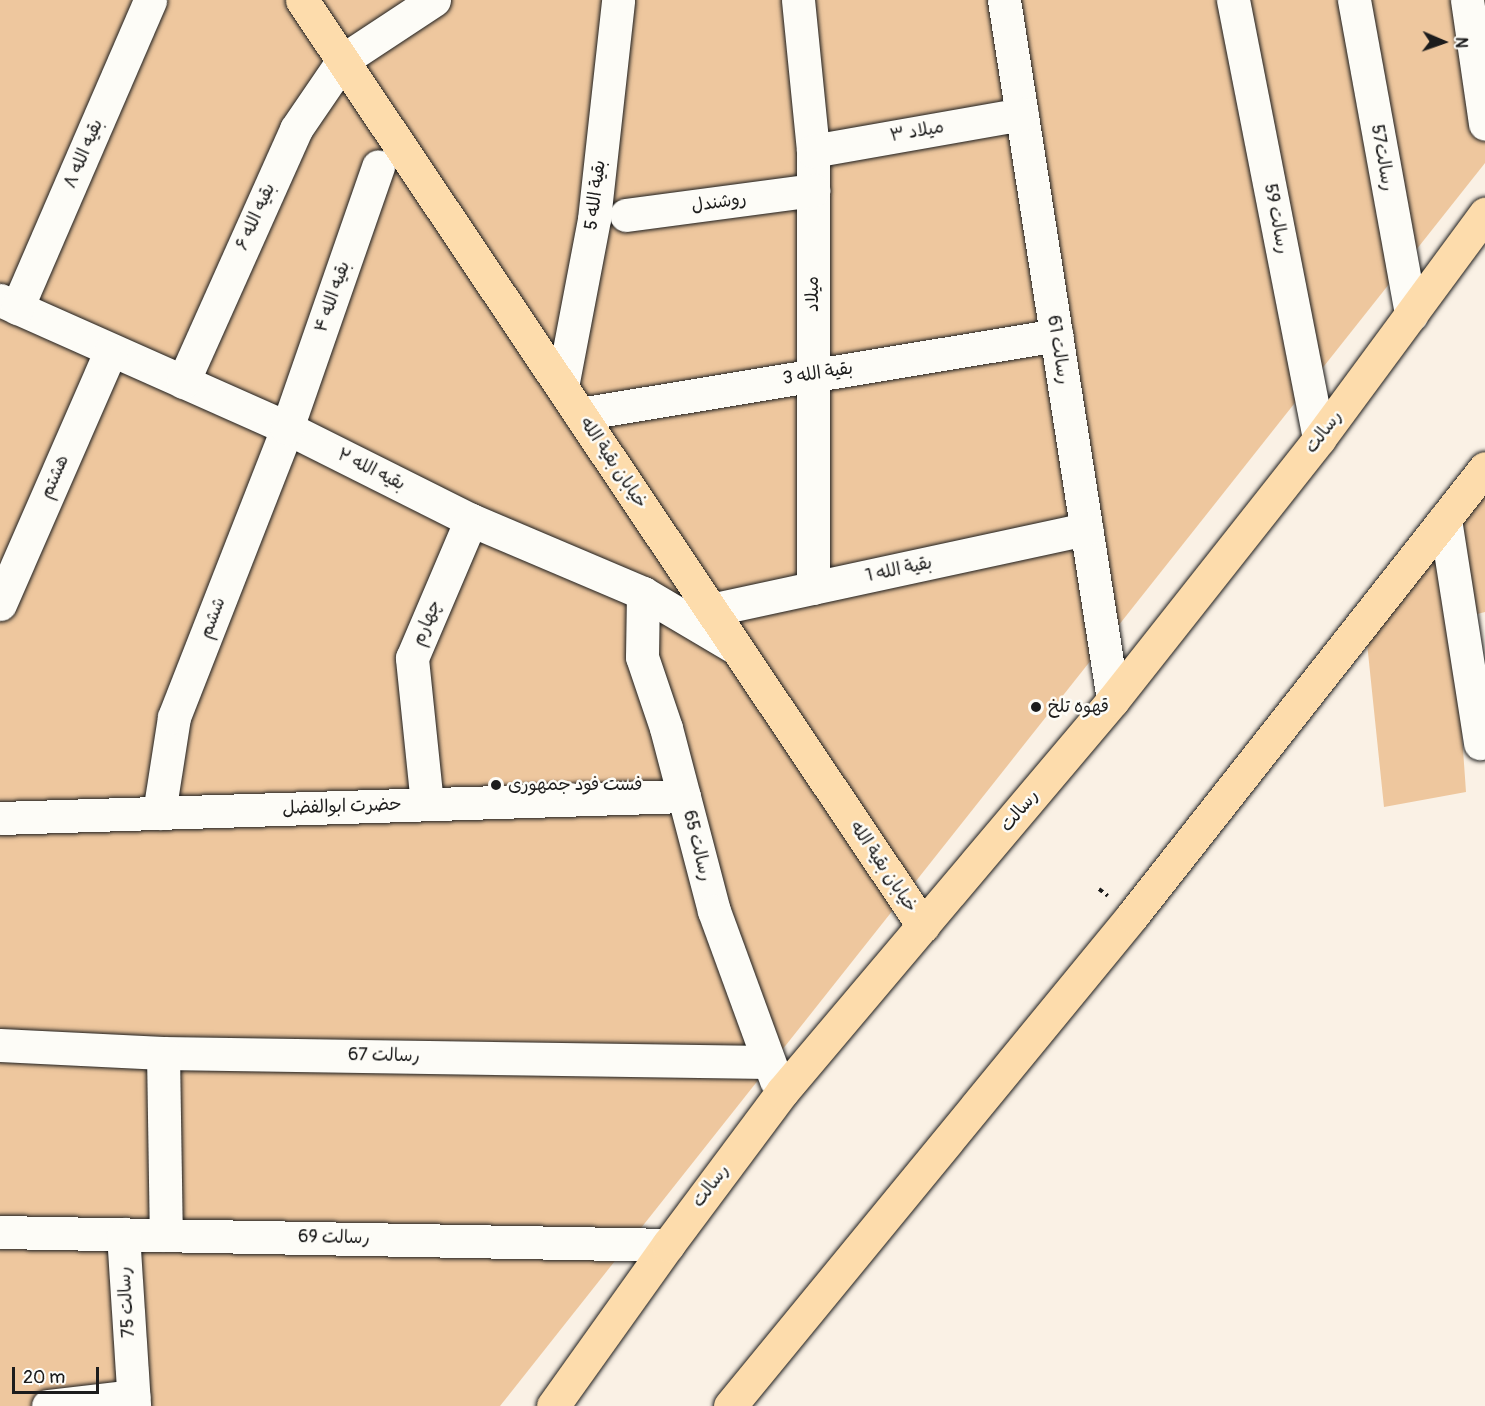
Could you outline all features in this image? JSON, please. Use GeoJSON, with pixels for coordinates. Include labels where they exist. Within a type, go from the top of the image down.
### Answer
{"type":"FeatureCollection","features":[{"type":"Feature","properties":{"kind":"main road","name":"خیابان بقیة الله"},"geometry":{"type":"LineString","coordinates":[[302,0],[923,926]]}},
{"type":"Feature","properties":{"kind":"main road","name":"رسالت"},"geometry":{"type":"LineString","coordinates":[[553,1406],[668,1245],[782,1092],[1113,700],[1319,439],[1485,214]]}},
{"type":"Feature","properties":{"kind":"main road"},"geometry":{"type":"LineString","coordinates":[[730,1406],[1132,916],[1485,468]]}},
{"type":"Feature","properties":{"kind":"street","name":"بقیه الله ۸"},"geometry":{"type":"LineString","coordinates":[[8,304],[150,0]]}},
{"type":"Feature","properties":{"kind":"street"},"geometry":{"type":"LineString","coordinates":[[343,60],[434,0]]}},
{"type":"Feature","properties":{"kind":"street","name":"بقیة الله 5"},"geometry":{"type":"LineString","coordinates":[[571,400],[618,0]]}},
{"type":"Feature","properties":{"kind":"street","name":"میلاد"},"geometry":{"type":"LineString","coordinates":[[798,0],[813,151],[813,588]]}},
{"type":"Feature","properties":{"kind":"street","name":"رسالت 61"},"geometry":{"type":"LineString","coordinates":[[1004,0],[1113,700]]}},
{"type":"Feature","properties":{"kind":"street","name":"رسالت 59"},"geometry":{"type":"LineString","coordinates":[[1233,0],[1319,439]]}},
{"type":"Feature","properties":{"kind":"street","name":"رسالت57"},"geometry":{"type":"LineString","coordinates":[[1354,0],[1411,315]]}},
{"type":"Feature","properties":{"kind":"street"},"geometry":{"type":"LineString","coordinates":[[1467,0],[1485,124]]}},
{"type":"Feature","properties":{"kind":"street","name":"بقیه الله ۶"},"geometry":{"type":"LineString","coordinates":[[183,382],[296,129],[343,60]]}},
{"type":"Feature","properties":{"kind":"street","name":"میلاد ۳"},"geometry":{"type":"LineString","coordinates":[[813,151],[1022,114]]}},
{"type":"Feature","properties":{"kind":"street","name":"بقیه الله ۴"},"geometry":{"type":"LineString","coordinates":[[287,428],[378,166]]}},
{"type":"Feature","properties":{"kind":"street","name":"روشندل"},"geometry":{"type":"LineString","coordinates":[[626,215],[813,190]]}},
{"type":"Feature","properties":{"kind":"street","name":"بقیه الله ۲"},"geometry":{"type":"LineString","coordinates":[[8,304],[287,428],[471,519],[643,593],[736,648]]}},
{"type":"Feature","properties":{"kind":"street","name":"بقیة الله 3"},"geometry":{"type":"LineString","coordinates":[[571,400],[813,375],[1056,335]]}},
{"type":"Feature","properties":{"kind":"street","name":"هشتم"},"geometry":{"type":"LineString","coordinates":[[0,604],[111,350]]}},
{"type":"Feature","properties":{"kind":"street","name":"ششم"},"geometry":{"type":"LineString","coordinates":[[159,813],[174,717],[287,428]]}},
{"type":"Feature","properties":{"kind":"street","name":"چهارم"},"geometry":{"type":"LineString","coordinates":[[427,804],[412,658],[471,519]]}},
{"type":"Feature","properties":{"kind":"street"},"geometry":{"type":"LineString","coordinates":[[1445,519],[1480,743]]}},
{"type":"Feature","properties":{"kind":"street","name":"بقیة الله 1"},"geometry":{"type":"LineString","coordinates":[[711,610],[1086,529]]}},
{"type":"Feature","properties":{"kind":"street","name":"رسالت 65"},"geometry":{"type":"LineString","coordinates":[[643,593],[642,657],[684,796],[714,912],[768,1062],[782,1092]]}},
{"type":"Feature","properties":{"kind":"street","name":"حضرت ابوالفضل"},"geometry":{"type":"LineString","coordinates":[[0,818],[684,796]]}},
{"type":"Feature","properties":{"kind":"street","name":"رسالت 67"},"geometry":{"type":"LineString","coordinates":[[0,1045],[163,1053],[768,1062]]}},
{"type":"Feature","properties":{"kind":"street"},"geometry":{"type":"LineString","coordinates":[[163,1053],[166,1235]]}},
{"type":"Feature","properties":{"kind":"street","name":"رسالت 69"},"geometry":{"type":"LineString","coordinates":[[0,1232],[668,1245]]}},
{"type":"Feature","properties":{"kind":"street","name":"رسالت 75"},"geometry":{"type":"LineString","coordinates":[[123,1234],[133,1401]]}},
{"type":"Feature","properties":{"kind":"street"},"geometry":{"type":"LineString","coordinates":[[48,1406],[133,1401]]}},
{"type":"Feature","properties":{"kind":"building","name":"فست فود جمهوری"},"geometry":{"type":"Polygon","coordinates":[[[0,0],[1485,0],[1485,163],[500,1406],[0,1406],[0,0]]]}},
{"type":"Feature","properties":{"kind":"building"},"geometry":{"type":"Polygon","coordinates":[[[1485,479],[1485,612],[1454,620],[1466,792],[1384,807],[1367,643],[1485,479]]]}},
{"type":"Feature","properties":{"kind":"place","name":"قهوه تلخ"},"geometry":{"type":"Point","coordinates":[1036,707]}},
{"type":"Feature","properties":{"kind":"place","name":"فست فود جمهوری"},"geometry":{"type":"Point","coordinates":[496,785]}}]}
